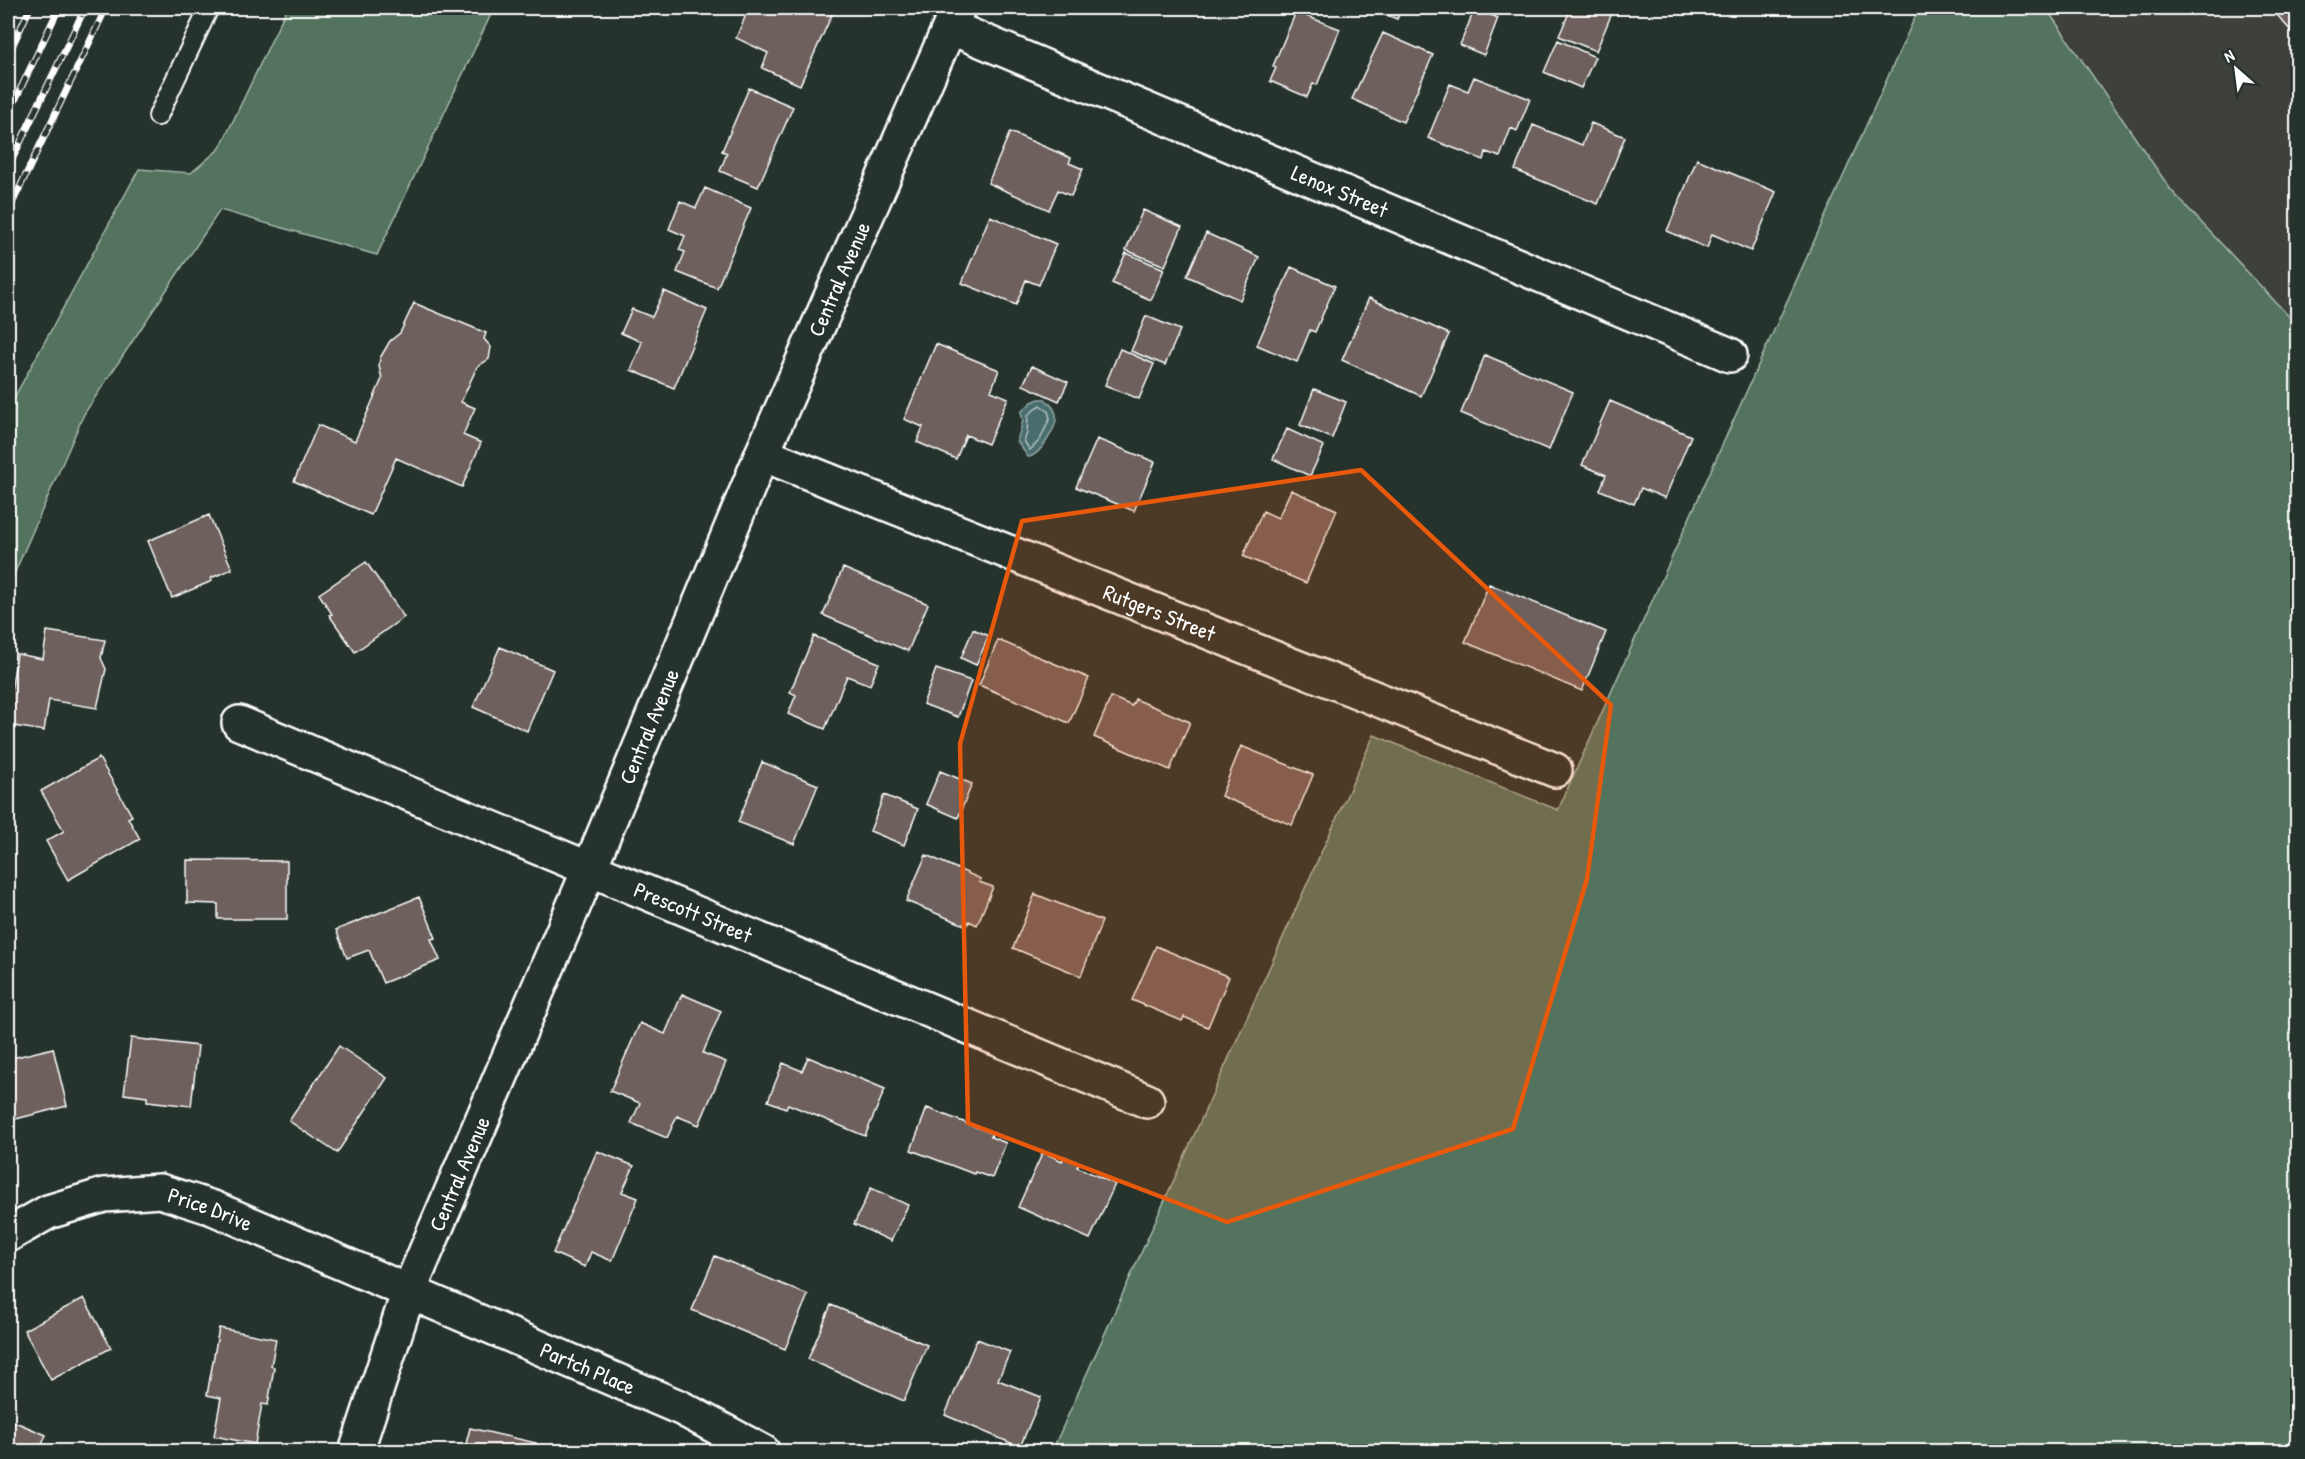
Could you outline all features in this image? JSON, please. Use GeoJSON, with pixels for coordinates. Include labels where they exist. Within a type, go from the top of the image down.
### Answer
{"type":"FeatureCollection","features":[{"type":"Feature","properties":{"kind":"street","name":"Lenox Street"},"geometry":{"type":"LineString","coordinates":[[954,17],[1730,355]]}},
{"type":"Feature","properties":{"kind":"street","name":"Central Avenue"},"geometry":{"type":"LineString","coordinates":[[356,1452],[409,1291],[589,870],[762,454],[954,17]]}},
{"type":"Feature","properties":{"kind":"street","name":"Rutgers Street"},"geometry":{"type":"LineString","coordinates":[[762,454],[1555,770]]}},
{"type":"Feature","properties":{"kind":"street","name":"Prescott Street"},"geometry":{"type":"LineString","coordinates":[[239,723],[1147,1101]]}},
{"type":"Feature","properties":{"kind":"street","name":"Price Drive"},"geometry":{"type":"LineString","coordinates":[[8,1235],[48,1212],[104,1196],[160,1191],[213,1208],[409,1291]]}},
{"type":"Feature","properties":{"kind":"street","name":"Partch Place"},"geometry":{"type":"LineString","coordinates":[[409,1291],[681,1408],[764,1452]]}},
{"type":"Feature","properties":{"kind":"lane"},"geometry":{"type":"LineString","coordinates":[[158,116],[209,8]]}},
{"type":"Feature","properties":{"kind":"highlighted area"},"geometry":{"type":"Polygon","coordinates":[[[1361,470],[1611,705],[1587,879],[1513,1129],[1227,1222],[968,1123],[960,744],[1022,521],[1361,470]]]}},
{"type":"Feature","properties":{"kind":"shaded area"},"geometry":{"type":"Polygon","coordinates":[[[2046,8],[2297,8],[2297,325],[2171,190],[2046,8]]]}},
{"type":"Feature","properties":{"kind":"green space"},"geometry":{"type":"Polygon","coordinates":[[[287,8],[494,8],[377,255],[220,210],[84,414],[8,588],[8,409],[139,169],[191,173],[220,148],[287,8]]]}},
{"type":"Feature","properties":{"kind":"green space"},"geometry":{"type":"Polygon","coordinates":[[[1919,8],[2046,8],[2171,190],[2297,325],[2297,1451],[1052,1451],[1374,735],[1558,810],[1919,8]]]}},
{"type":"Feature","properties":{"kind":"water"},"geometry":{"type":"Polygon","coordinates":[[[1039,399],[1045,399],[1052,406],[1056,420],[1043,446],[1038,452],[1028,457],[1017,441],[1023,421],[1021,412],[1039,399]]]}},
{"type":"Feature","properties":{"kind":"building"},"geometry":{"type":"Polygon","coordinates":[[[749,8],[762,8],[774,13],[777,8],[835,8],[800,85],[762,68],[768,53],[736,38],[749,8]]]}},
{"type":"Feature","properties":{"kind":"building"},"geometry":{"type":"Polygon","coordinates":[[[1375,8],[1402,8],[1397,19],[1374,10],[1375,8]]]}},
{"type":"Feature","properties":{"kind":"building"},"geometry":{"type":"Polygon","coordinates":[[[1475,8],[1498,18],[1484,55],[1460,45],[1475,8]]]}},
{"type":"Feature","properties":{"kind":"building"},"geometry":{"type":"Polygon","coordinates":[[[1571,8],[1598,8],[1612,13],[1596,51],[1559,36],[1571,8]]]}},
{"type":"Feature","properties":{"kind":"building"},"geometry":{"type":"Polygon","coordinates":[[[2271,8],[2298,8],[2298,39],[2271,8]]]}},
{"type":"Feature","properties":{"kind":"building"},"geometry":{"type":"Polygon","coordinates":[[[1296,12],[1340,29],[1317,85],[1313,84],[1307,97],[1270,81],[1276,68],[1273,66],[1296,12]]]}},
{"type":"Feature","properties":{"kind":"building"},"geometry":{"type":"Polygon","coordinates":[[[1383,33],[1433,55],[1403,122],[1352,99],[1383,33]]]}},
{"type":"Feature","properties":{"kind":"building"},"geometry":{"type":"Polygon","coordinates":[[[1558,40],[1595,57],[1581,88],[1544,72],[1558,40]]]}},
{"type":"Feature","properties":{"kind":"building"},"geometry":{"type":"Polygon","coordinates":[[[1474,77],[1530,99],[1517,131],[1511,128],[1500,157],[1486,152],[1484,160],[1428,138],[1450,84],[1468,91],[1474,77]]]}},
{"type":"Feature","properties":{"kind":"building"},"geometry":{"type":"Polygon","coordinates":[[[749,88],[793,107],[758,187],[720,171],[727,153],[722,151],[749,88]]]}},
{"type":"Feature","properties":{"kind":"building"},"geometry":{"type":"Polygon","coordinates":[[[1591,123],[1625,137],[1598,204],[1515,170],[1533,125],[1582,145],[1591,123]]]}},
{"type":"Feature","properties":{"kind":"building"},"geometry":{"type":"Polygon","coordinates":[[[1010,132],[1071,158],[1069,163],[1083,169],[1071,196],[1058,190],[1049,210],[988,183],[1010,132]]]}},
{"type":"Feature","properties":{"kind":"building"},"geometry":{"type":"Polygon","coordinates":[[[1697,159],[1776,192],[1751,251],[1712,234],[1707,248],[1667,231],[1697,159]]]}},
{"type":"Feature","properties":{"kind":"building"},"geometry":{"type":"Polygon","coordinates":[[[705,188],[751,208],[717,288],[677,272],[685,252],[679,250],[685,236],[669,229],[680,201],[696,208],[705,188]]]}},
{"type":"Feature","properties":{"kind":"building"},"geometry":{"type":"Polygon","coordinates":[[[1143,210],[1182,227],[1165,266],[1126,250],[1143,210]]]}},
{"type":"Feature","properties":{"kind":"building"},"geometry":{"type":"Polygon","coordinates":[[[990,216],[1056,244],[1039,285],[1026,280],[1016,305],[962,283],[990,216]]]}},
{"type":"Feature","properties":{"kind":"building"},"geometry":{"type":"Polygon","coordinates":[[[1206,233],[1259,257],[1240,300],[1187,276],[1206,233]]]}},
{"type":"Feature","properties":{"kind":"building"},"geometry":{"type":"Polygon","coordinates":[[[1126,253],[1164,269],[1151,300],[1112,283],[1126,253]]]}},
{"type":"Feature","properties":{"kind":"building"},"geometry":{"type":"Polygon","coordinates":[[[1291,267],[1335,286],[1315,332],[1310,330],[1297,362],[1257,345],[1291,267]]]}},
{"type":"Feature","properties":{"kind":"building"},"geometry":{"type":"Polygon","coordinates":[[[664,291],[707,310],[674,388],[631,370],[642,342],[621,333],[632,309],[652,317],[664,291]]]}},
{"type":"Feature","properties":{"kind":"building"},"geometry":{"type":"Polygon","coordinates":[[[1369,298],[1449,334],[1421,396],[1342,360],[1369,298]]]}},
{"type":"Feature","properties":{"kind":"building"},"geometry":{"type":"Polygon","coordinates":[[[414,303],[486,333],[484,339],[491,347],[489,359],[477,367],[461,402],[475,408],[463,435],[481,443],[462,487],[396,458],[371,515],[294,481],[318,425],[355,441],[382,379],[380,358],[390,341],[400,333],[414,303]]]}},
{"type":"Feature","properties":{"kind":"building"},"geometry":{"type":"Polygon","coordinates":[[[1146,316],[1180,330],[1165,365],[1131,351],[1146,316]]]}},
{"type":"Feature","properties":{"kind":"building"},"geometry":{"type":"Polygon","coordinates":[[[936,344],[999,370],[991,391],[1008,398],[988,444],[966,435],[956,459],[917,442],[923,427],[904,419],[936,344]]]}},
{"type":"Feature","properties":{"kind":"building"},"geometry":{"type":"Polygon","coordinates":[[[1120,349],[1154,364],[1139,399],[1105,385],[1120,349]]]}},
{"type":"Feature","properties":{"kind":"building"},"geometry":{"type":"Polygon","coordinates":[[[1485,355],[1573,392],[1549,450],[1461,413],[1485,355]]]}},
{"type":"Feature","properties":{"kind":"building"},"geometry":{"type":"Polygon","coordinates":[[[1032,366],[1068,382],[1059,401],[1023,385],[1032,366]]]}},
{"type":"Feature","properties":{"kind":"building"},"geometry":{"type":"Polygon","coordinates":[[[1314,389],[1346,402],[1332,438],[1300,425],[1314,389]]]}},
{"type":"Feature","properties":{"kind":"building"},"geometry":{"type":"Polygon","coordinates":[[[1610,401],[1691,436],[1665,498],[1641,488],[1634,504],[1600,490],[1606,475],[1582,465],[1610,401]]]}},
{"type":"Feature","properties":{"kind":"building"},"geometry":{"type":"Polygon","coordinates":[[[1287,429],[1324,446],[1310,476],[1273,459],[1287,429]]]}},
{"type":"Feature","properties":{"kind":"building"},"geometry":{"type":"Polygon","coordinates":[[[1097,439],[1155,462],[1134,511],[1076,487],[1097,439]]]}},
{"type":"Feature","properties":{"kind":"building"},"geometry":{"type":"Polygon","coordinates":[[[1291,490],[1337,510],[1306,583],[1243,556],[1263,511],[1278,518],[1291,490]]]}},
{"type":"Feature","properties":{"kind":"building"},"geometry":{"type":"Polygon","coordinates":[[[209,515],[232,569],[211,578],[212,581],[172,598],[148,541],[209,515]]]}},
{"type":"Feature","properties":{"kind":"building"},"geometry":{"type":"Polygon","coordinates":[[[366,562],[404,617],[355,652],[329,615],[332,614],[319,594],[366,562]]]}},
{"type":"Feature","properties":{"kind":"building"},"geometry":{"type":"Polygon","coordinates":[[[843,568],[928,604],[908,651],[823,615],[843,568]]]}},
{"type":"Feature","properties":{"kind":"building"},"geometry":{"type":"Polygon","coordinates":[[[1489,584],[1606,632],[1582,691],[1465,642],[1489,584]]]}},
{"type":"Feature","properties":{"kind":"building"},"geometry":{"type":"Polygon","coordinates":[[[973,629],[989,636],[976,665],[961,658],[973,629]]]}},
{"type":"Feature","properties":{"kind":"building"},"geometry":{"type":"Polygon","coordinates":[[[47,631],[105,640],[101,658],[106,669],[97,708],[49,700],[44,731],[8,725],[8,691],[11,691],[17,654],[43,659],[47,631]]]}},
{"type":"Feature","properties":{"kind":"building"},"geometry":{"type":"Polygon","coordinates":[[[814,636],[879,663],[870,685],[847,676],[825,729],[788,714],[796,695],[790,692],[814,636]]]}},
{"type":"Feature","properties":{"kind":"building"},"geometry":{"type":"Polygon","coordinates":[[[998,640],[1089,678],[1069,723],[979,685],[998,640]]]}},
{"type":"Feature","properties":{"kind":"building"},"geometry":{"type":"Polygon","coordinates":[[[500,647],[553,670],[527,731],[473,707],[500,647]]]}},
{"type":"Feature","properties":{"kind":"building"},"geometry":{"type":"Polygon","coordinates":[[[936,669],[971,681],[958,717],[923,704],[936,669]]]}},
{"type":"Feature","properties":{"kind":"building"},"geometry":{"type":"Polygon","coordinates":[[[1111,697],[1132,706],[1135,699],[1190,722],[1170,770],[1094,737],[1111,697]]]}},
{"type":"Feature","properties":{"kind":"building"},"geometry":{"type":"Polygon","coordinates":[[[1241,746],[1313,775],[1292,825],[1221,796],[1241,746]]]}},
{"type":"Feature","properties":{"kind":"building"},"geometry":{"type":"Polygon","coordinates":[[[99,758],[132,816],[128,818],[140,839],[68,880],[46,841],[64,831],[41,791],[99,758]]]}},
{"type":"Feature","properties":{"kind":"building"},"geometry":{"type":"Polygon","coordinates":[[[762,762],[818,785],[794,844],[738,822],[762,762]]]}},
{"type":"Feature","properties":{"kind":"building"},"geometry":{"type":"Polygon","coordinates":[[[940,771],[972,784],[958,818],[926,804],[940,771]]]}},
{"type":"Feature","properties":{"kind":"building"},"geometry":{"type":"Polygon","coordinates":[[[884,795],[918,809],[904,845],[870,831],[884,795]]]}},
{"type":"Feature","properties":{"kind":"building"},"geometry":{"type":"Polygon","coordinates":[[[926,855],[981,879],[979,882],[993,887],[977,925],[969,921],[967,926],[906,901],[926,855]]]}},
{"type":"Feature","properties":{"kind":"building"},"geometry":{"type":"Polygon","coordinates":[[[187,860],[287,861],[287,919],[218,919],[218,904],[187,903],[187,860]]]}},
{"type":"Feature","properties":{"kind":"building"},"geometry":{"type":"Polygon","coordinates":[[[1035,894],[1102,921],[1081,976],[1013,948],[1035,894]]]}},
{"type":"Feature","properties":{"kind":"building"},"geometry":{"type":"Polygon","coordinates":[[[419,897],[436,938],[431,939],[440,960],[383,983],[369,950],[347,958],[336,930],[419,897]]]}},
{"type":"Feature","properties":{"kind":"building"},"geometry":{"type":"Polygon","coordinates":[[[1156,946],[1229,977],[1208,1027],[1184,1017],[1182,1021],[1132,1000],[1156,946]]]}},
{"type":"Feature","properties":{"kind":"building"},"geometry":{"type":"Polygon","coordinates":[[[682,994],[721,1011],[703,1053],[726,1062],[699,1125],[677,1116],[667,1138],[631,1123],[640,1103],[610,1091],[640,1023],[665,1034],[682,994]]]}},
{"type":"Feature","properties":{"kind":"building"},"geometry":{"type":"Polygon","coordinates":[[[131,1038],[198,1046],[191,1106],[147,1101],[147,1097],[124,1094],[131,1038]]]}},
{"type":"Feature","properties":{"kind":"building"},"geometry":{"type":"Polygon","coordinates":[[[339,1046],[387,1078],[337,1153],[289,1121],[339,1046]]]}},
{"type":"Feature","properties":{"kind":"building"},"geometry":{"type":"Polygon","coordinates":[[[53,1048],[67,1106],[8,1121],[8,1059],[53,1048]]]}},
{"type":"Feature","properties":{"kind":"building"},"geometry":{"type":"Polygon","coordinates":[[[808,1057],[885,1089],[865,1136],[788,1104],[786,1108],[768,1101],[783,1063],[802,1071],[808,1057]]]}},
{"type":"Feature","properties":{"kind":"building"},"geometry":{"type":"Polygon","coordinates":[[[927,1108],[992,1133],[991,1137],[1006,1143],[992,1178],[975,1172],[974,1174],[911,1150],[927,1108]]]}},
{"type":"Feature","properties":{"kind":"building"},"geometry":{"type":"Polygon","coordinates":[[[597,1151],[634,1166],[622,1192],[638,1198],[612,1261],[591,1252],[585,1267],[553,1253],[597,1151]]]}},
{"type":"Feature","properties":{"kind":"building"},"geometry":{"type":"Polygon","coordinates":[[[1043,1152],[1062,1161],[1064,1156],[1079,1163],[1077,1167],[1115,1184],[1090,1239],[1018,1207],[1043,1152]]]}},
{"type":"Feature","properties":{"kind":"building"},"geometry":{"type":"Polygon","coordinates":[[[871,1188],[908,1205],[891,1241],[854,1224],[871,1188]]]}},
{"type":"Feature","properties":{"kind":"building"},"geometry":{"type":"Polygon","coordinates":[[[715,1256],[808,1295],[785,1349],[692,1310],[715,1256]]]}},
{"type":"Feature","properties":{"kind":"building"},"geometry":{"type":"Polygon","coordinates":[[[84,1298],[111,1348],[51,1380],[24,1330],[84,1298]]]}},
{"type":"Feature","properties":{"kind":"building"},"geometry":{"type":"Polygon","coordinates":[[[831,1305],[927,1345],[904,1401],[808,1359],[831,1305]]]}},
{"type":"Feature","properties":{"kind":"building"},"geometry":{"type":"Polygon","coordinates":[[[219,1328],[276,1339],[268,1405],[262,1404],[255,1444],[214,1436],[221,1398],[207,1395],[219,1328]]]}},
{"type":"Feature","properties":{"kind":"building"},"geometry":{"type":"Polygon","coordinates":[[[977,1339],[1010,1352],[998,1380],[1041,1397],[1020,1447],[945,1415],[977,1339]]]}},
{"type":"Feature","properties":{"kind":"building"},"geometry":{"type":"Polygon","coordinates":[[[8,1419],[46,1435],[39,1452],[8,1452],[8,1419]]]}},
{"type":"Feature","properties":{"kind":"building"},"geometry":{"type":"Polygon","coordinates":[[[470,1428],[536,1443],[534,1452],[464,1452],[470,1428]]]}},
{"type":"Feature","properties":{"kind":"railway"},"geometry":{"type":"LineString","coordinates":[[8,22],[13,8]]}},
{"type":"Feature","properties":{"kind":"railway"},"geometry":{"type":"LineString","coordinates":[[8,55],[30,8]]}},
{"type":"Feature","properties":{"kind":"railway"},"geometry":{"type":"LineString","coordinates":[[8,115],[59,8]]}},
{"type":"Feature","properties":{"kind":"railway"},"geometry":{"type":"LineString","coordinates":[[8,168],[85,8]]}},
{"type":"Feature","properties":{"kind":"railway"},"geometry":{"type":"LineString","coordinates":[[8,212],[106,8]]}}]}
